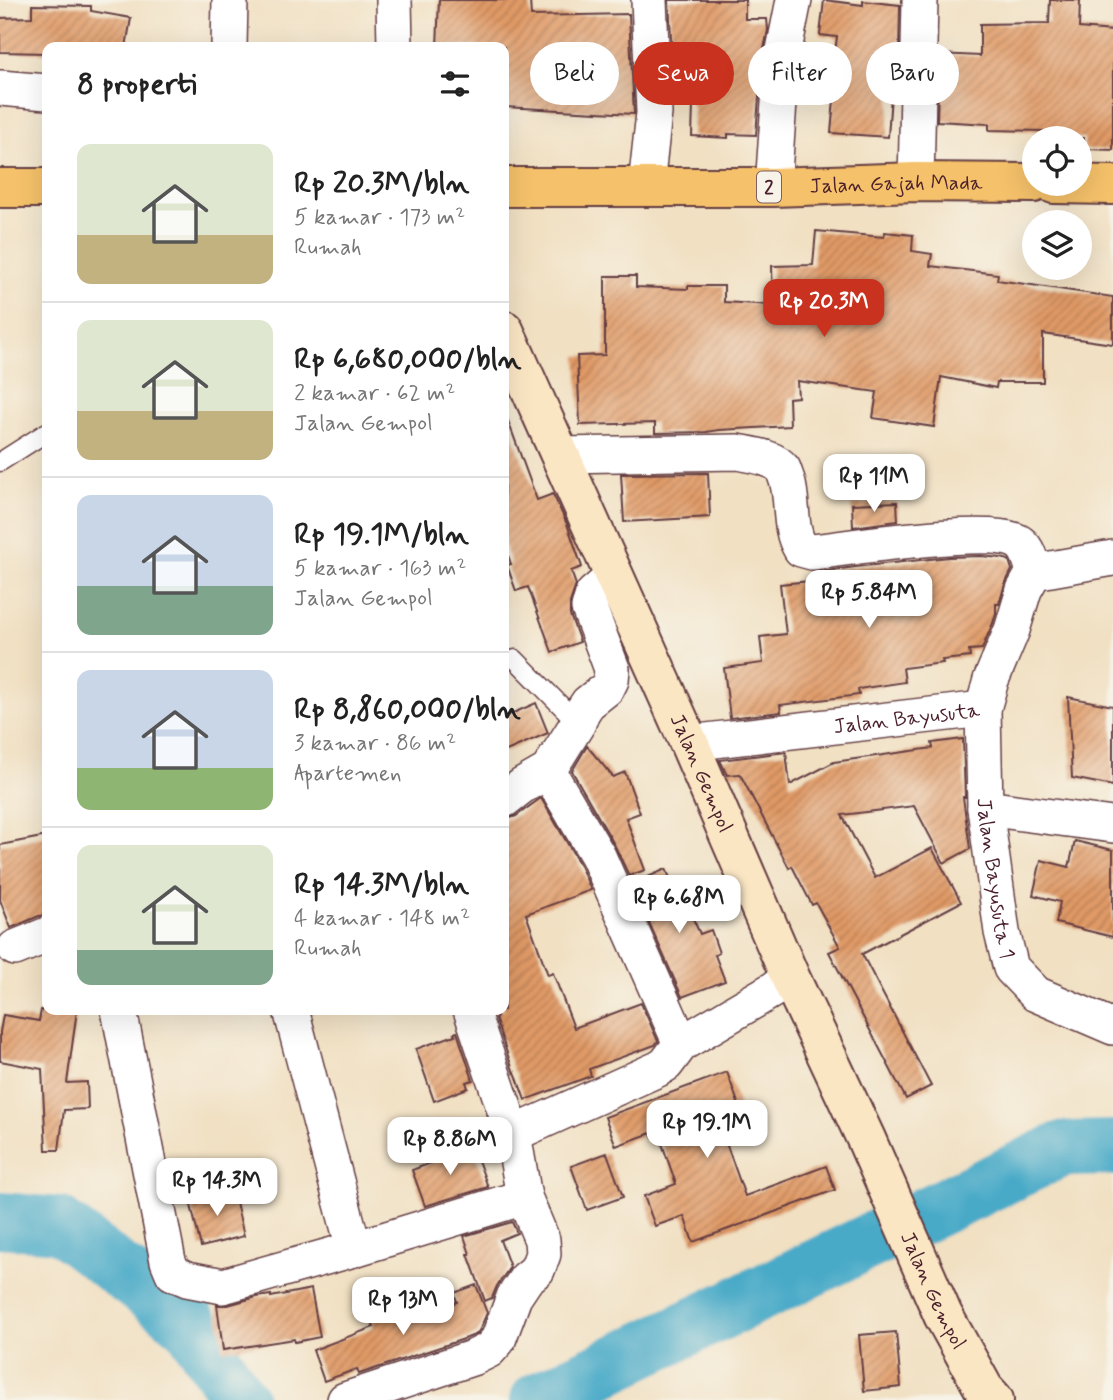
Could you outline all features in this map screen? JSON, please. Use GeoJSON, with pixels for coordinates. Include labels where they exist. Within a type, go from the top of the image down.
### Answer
{"type":"FeatureCollection","features":[{"type":"Feature","properties":{"kind":"highway","name":"Jalan Gajah Mada"},"geometry":{"type":"LineString","coordinates":[[509,187],[774,187],[916,182],[1022,183]]}},
{"type":"Feature","properties":{"kind":"highway"},"geometry":{"type":"LineString","coordinates":[[1092,185],[1113,185]]}},
{"type":"Feature","properties":{"kind":"highway"},"geometry":{"type":"LineString","coordinates":[[0,188],[42,188]]}},
{"type":"Feature","properties":{"kind":"main road","name":"Jalan Gempol"},"geometry":{"type":"LineString","coordinates":[[509,341],[943,1315],[984,1389],[994,1400]]}},
{"type":"Feature","properties":{"kind":"street"},"geometry":{"type":"LineString","coordinates":[[229,42],[230,0]]}},
{"type":"Feature","properties":{"kind":"street"},"geometry":{"type":"LineString","coordinates":[[394,0],[395,42]]}},
{"type":"Feature","properties":{"kind":"street"},"geometry":{"type":"LineString","coordinates":[[646,186],[653,113],[649,0]]}},
{"type":"Feature","properties":{"kind":"street"},"geometry":{"type":"LineString","coordinates":[[774,187],[782,60],[793,0]]}},
{"type":"Feature","properties":{"kind":"street"},"geometry":{"type":"LineString","coordinates":[[916,182],[920,0]]}},
{"type":"Feature","properties":{"kind":"street"},"geometry":{"type":"LineString","coordinates":[[0,88],[42,92]]}},
{"type":"Feature","properties":{"kind":"street"},"geometry":{"type":"LineString","coordinates":[[560,455],[737,452],[773,462],[784,470],[790,490],[794,538],[801,549],[812,552],[939,537],[986,536],[1014,540],[1023,545],[1034,572],[1113,558]]}},
{"type":"Feature","properties":{"kind":"street","name":"Jalan Bayusuta"},"geometry":{"type":"LineString","coordinates":[[689,743],[983,709],[990,680],[1013,630],[1024,590],[1034,572]]}},
{"type":"Feature","properties":{"kind":"street"},"geometry":{"type":"LineString","coordinates":[[509,796],[548,771],[588,703],[607,688],[611,680],[612,669],[589,608],[593,594],[614,576]]}},
{"type":"Feature","properties":{"kind":"street","name":"Jalan Bayusuta 1"},"geometry":{"type":"LineString","coordinates":[[983,709],[985,808],[1002,932],[1011,968],[1036,994],[1113,1027]]}},
{"type":"Feature","properties":{"kind":"street"},"geometry":{"type":"LineString","coordinates":[[548,771],[598,856],[681,1044]]}},
{"type":"Feature","properties":{"kind":"street"},"geometry":{"type":"LineString","coordinates":[[985,808],[1113,825]]}},
{"type":"Feature","properties":{"kind":"street"},"geometry":{"type":"LineString","coordinates":[[15,948],[42,937]]}},
{"type":"Feature","properties":{"kind":"street"},"geometry":{"type":"LineString","coordinates":[[513,1134],[658,1069],[681,1044],[791,979]]}},
{"type":"Feature","properties":{"kind":"street"},"geometry":{"type":"LineString","coordinates":[[120,1015],[168,1261],[173,1273],[187,1279],[223,1286],[524,1197]]}},
{"type":"Feature","properties":{"kind":"street"},"geometry":{"type":"LineString","coordinates":[[292,1015],[354,1249]]}},
{"type":"Feature","properties":{"kind":"street"},"geometry":{"type":"LineString","coordinates":[[345,1400],[489,1350],[498,1340],[514,1297],[526,1279],[537,1270],[543,1254],[542,1240],[524,1197],[513,1134],[473,1015]]}},
{"type":"Feature","properties":{"kind":"lane"},"geometry":{"type":"LineString","coordinates":[[0,462],[42,435]]}},
{"type":"Feature","properties":{"kind":"lane"},"geometry":{"type":"LineString","coordinates":[[515,659],[578,723]]}},
{"type":"Feature","properties":{"kind":"building"},"geometry":{"type":"Polygon","coordinates":[[[439,0],[530,0],[531,16],[629,14],[634,114],[509,107],[509,42],[437,42],[439,0]]]}},
{"type":"Feature","properties":{"kind":"building"},"geometry":{"type":"Polygon","coordinates":[[[669,0],[745,0],[745,19],[767,19],[766,42],[748,42],[748,105],[758,105],[756,135],[728,134],[728,138],[692,136],[693,105],[734,105],[734,42],[671,42],[669,0]]]}},
{"type":"Feature","properties":{"kind":"building"},"geometry":{"type":"Polygon","coordinates":[[[824,0],[863,5],[863,1],[900,5],[899,42],[866,42],[866,105],[890,105],[888,137],[831,133],[833,105],[852,105],[852,42],[836,42],[837,37],[820,35],[824,0]]]}},
{"type":"Feature","properties":{"kind":"building"},"geometry":{"type":"Polygon","coordinates":[[[1050,0],[1080,0],[1079,28],[1113,31],[1113,150],[1092,149],[1092,126],[1022,126],[1022,131],[989,130],[989,124],[937,121],[937,105],[959,105],[959,55],[980,56],[980,24],[1049,23],[1050,0]]]}},
{"type":"Feature","properties":{"kind":"building"},"geometry":{"type":"Polygon","coordinates":[[[32,5],[91,6],[91,11],[131,18],[127,42],[42,42],[42,53],[0,52],[0,18],[32,17],[32,5]]]}},
{"type":"Feature","properties":{"kind":"building"},"geometry":{"type":"Polygon","coordinates":[[[816,231],[884,237],[885,232],[913,235],[912,251],[932,254],[930,266],[998,274],[997,280],[1113,297],[1113,344],[1043,334],[1043,382],[997,382],[996,388],[941,377],[934,427],[873,418],[877,392],[797,381],[798,397],[789,398],[790,426],[655,433],[655,423],[580,425],[577,356],[605,355],[605,276],[636,276],[636,287],[688,289],[688,286],[724,286],[724,302],[773,305],[772,266],[813,265],[816,231]]]}},
{"type":"Feature","properties":{"kind":"building"},"geometry":{"type":"Polygon","coordinates":[[[509,423],[537,500],[553,494],[582,567],[571,571],[576,585],[570,603],[570,615],[580,642],[552,652],[528,587],[516,591],[509,571],[509,423]]]}},
{"type":"Feature","properties":{"kind":"building"},"geometry":{"type":"Polygon","coordinates":[[[708,473],[710,517],[624,522],[621,474],[708,473]]]}},
{"type":"Feature","properties":{"kind":"building"},"geometry":{"type":"Polygon","coordinates":[[[897,502],[898,521],[853,527],[852,504],[897,502]]]}},
{"type":"Feature","properties":{"kind":"building"},"geometry":{"type":"Polygon","coordinates":[[[981,556],[1009,560],[1012,570],[999,604],[996,604],[993,623],[982,649],[969,650],[970,657],[903,668],[905,682],[858,689],[859,695],[780,705],[781,712],[730,718],[724,668],[763,663],[760,637],[786,634],[780,584],[820,580],[819,572],[949,557],[981,556]]]}},
{"type":"Feature","properties":{"kind":"building"},"geometry":{"type":"Polygon","coordinates":[[[1068,697],[1113,706],[1113,786],[1072,778],[1068,697]]]}},
{"type":"Feature","properties":{"kind":"building"},"geometry":{"type":"Polygon","coordinates":[[[536,703],[548,733],[509,750],[509,715],[536,703]]]}},
{"type":"Feature","properties":{"kind":"building"},"geometry":{"type":"Polygon","coordinates":[[[963,739],[963,797],[970,849],[944,863],[914,806],[842,815],[875,878],[932,848],[961,902],[862,954],[931,1086],[906,1099],[829,952],[840,947],[816,903],[812,905],[792,866],[789,868],[740,774],[727,775],[720,760],[786,752],[790,785],[834,762],[933,748],[932,743],[963,739]]]}},
{"type":"Feature","properties":{"kind":"building"},"geometry":{"type":"Polygon","coordinates":[[[587,746],[613,777],[625,772],[640,813],[626,818],[645,870],[629,876],[572,771],[587,746]]]}},
{"type":"Feature","properties":{"kind":"building"},"geometry":{"type":"Polygon","coordinates":[[[541,798],[580,865],[591,890],[526,914],[548,975],[553,973],[574,1028],[641,1003],[658,1041],[655,1045],[589,1069],[591,1076],[525,1100],[495,1018],[496,1015],[509,1015],[509,818],[541,798]]]}},
{"type":"Feature","properties":{"kind":"building"},"geometry":{"type":"Polygon","coordinates":[[[42,837],[42,916],[11,928],[0,900],[0,845],[42,837]]]}},
{"type":"Feature","properties":{"kind":"building"},"geometry":{"type":"Polygon","coordinates":[[[1075,841],[1113,850],[1113,937],[1056,923],[1060,902],[1033,895],[1041,860],[1069,867],[1075,841]]]}},
{"type":"Feature","properties":{"kind":"building"},"geometry":{"type":"Polygon","coordinates":[[[666,869],[678,896],[682,894],[700,934],[711,930],[719,953],[715,955],[725,981],[682,997],[632,884],[666,869]]]}},
{"type":"Feature","properties":{"kind":"building"},"geometry":{"type":"Polygon","coordinates":[[[41,1010],[42,1015],[76,1015],[67,1083],[87,1082],[88,1109],[64,1110],[59,1150],[46,1150],[42,1069],[0,1061],[3,1015],[39,1021],[41,1010]]]}},
{"type":"Feature","properties":{"kind":"building"},"geometry":{"type":"Polygon","coordinates":[[[457,1032],[473,1080],[466,1082],[468,1088],[434,1101],[416,1049],[457,1032]]]}},
{"type":"Feature","properties":{"kind":"building"},"geometry":{"type":"Polygon","coordinates":[[[727,1072],[747,1128],[724,1137],[745,1196],[826,1166],[835,1190],[693,1242],[684,1216],[655,1226],[644,1196],[676,1184],[659,1135],[653,1137],[651,1133],[616,1146],[605,1117],[727,1072]]]}},
{"type":"Feature","properties":{"kind":"building"},"geometry":{"type":"Polygon","coordinates":[[[473,1147],[488,1187],[425,1206],[412,1170],[473,1147]]]}},
{"type":"Feature","properties":{"kind":"building"},"geometry":{"type":"Polygon","coordinates":[[[607,1153],[623,1197],[587,1210],[571,1166],[607,1153]]]}},
{"type":"Feature","properties":{"kind":"building"},"geometry":{"type":"Polygon","coordinates":[[[233,1190],[244,1236],[201,1247],[190,1201],[233,1190]]]}},
{"type":"Feature","properties":{"kind":"building"},"geometry":{"type":"Polygon","coordinates":[[[512,1222],[517,1233],[500,1240],[510,1267],[492,1298],[485,1301],[464,1236],[512,1222]]]}},
{"type":"Feature","properties":{"kind":"building"},"geometry":{"type":"Polygon","coordinates":[[[476,1285],[487,1313],[477,1334],[359,1374],[357,1369],[324,1381],[313,1350],[374,1327],[372,1321],[399,1311],[403,1322],[457,1302],[454,1293],[476,1285]]]}},
{"type":"Feature","properties":{"kind":"building"},"geometry":{"type":"Polygon","coordinates":[[[311,1289],[320,1337],[223,1350],[217,1305],[311,1289]]]}},
{"type":"Feature","properties":{"kind":"building"},"geometry":{"type":"Polygon","coordinates":[[[896,1332],[901,1387],[864,1391],[859,1335],[896,1332]]]}},
{"type":"Feature","properties":{"kind":"waterway"},"geometry":{"type":"LineString","coordinates":[[538,1400],[1062,1149],[1113,1148]]}},
{"type":"Feature","properties":{"kind":"waterway"},"geometry":{"type":"LineString","coordinates":[[0,1220],[59,1225],[190,1324],[240,1400]]}}]}
